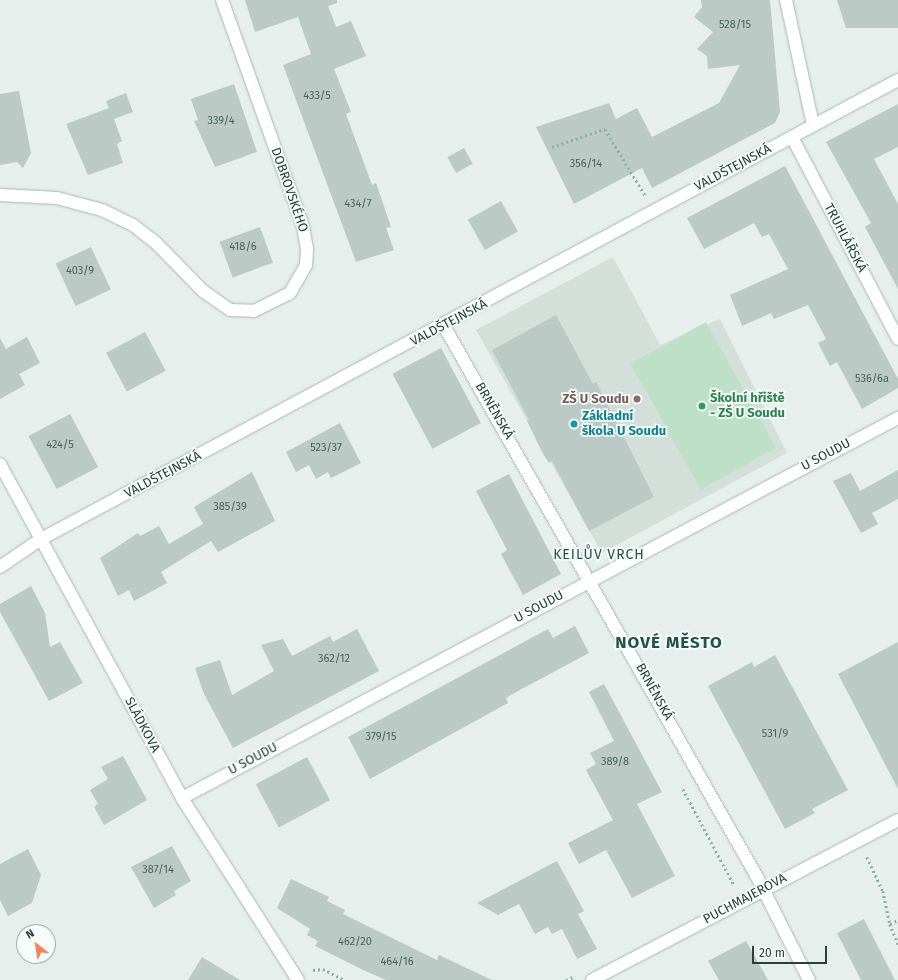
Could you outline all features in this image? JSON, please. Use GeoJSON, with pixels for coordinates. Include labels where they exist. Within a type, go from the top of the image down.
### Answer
{"type":"FeatureCollection","features":[{"type":"Feature","properties":{"kind":"street","name":"DOBROVSKÉHO"},"geometry":{"type":"LineString","coordinates":[[0,195],[57,198],[102,210],[132,225],[155,242],[203,291],[230,310],[254,311],[290,293],[306,265],[307,249],[303,226],[222,0]]}},
{"type":"Feature","properties":{"kind":"street"},"geometry":{"type":"LineString","coordinates":[[786,0],[813,125]]}},
{"type":"Feature","properties":{"kind":"street","name":"VALDŠTEJNSKÁ"},"geometry":{"type":"LineString","coordinates":[[0,567],[41,539],[444,326],[898,80]]}},
{"type":"Feature","properties":{"kind":"street","name":"TRUHLÁŘSKÁ"},"geometry":{"type":"LineString","coordinates":[[792,137],[898,338]]}},
{"type":"Feature","properties":{"kind":"street","name":"BRNĚNSKÁ"},"geometry":{"type":"LineString","coordinates":[[444,326],[591,580],[764,889],[809,980]]}},
{"type":"Feature","properties":{"kind":"street","name":"U SOUDU"},"geometry":{"type":"LineString","coordinates":[[182,798],[898,418]]}},
{"type":"Feature","properties":{"kind":"street","name":"SLÁDKOVA"},"geometry":{"type":"LineString","coordinates":[[0,464],[182,798],[298,979]]}},
{"type":"Feature","properties":{"kind":"street","name":"PUCHMAJEROVA"},"geometry":{"type":"LineString","coordinates":[[592,980],[898,820]]}},
{"type":"Feature","properties":{"kind":"path"},"geometry":{"type":"LineString","coordinates":[[552,147],[605,129],[612,137],[654,212]]}},
{"type":"Feature","properties":{"kind":"path"},"geometry":{"type":"LineString","coordinates":[[859,840],[883,890],[890,924],[898,944]]}},
{"type":"Feature","properties":{"kind":"path"},"geometry":{"type":"LineString","coordinates":[[890,924],[898,920]]}},
{"type":"Feature","properties":{"kind":"path"},"geometry":{"type":"LineString","coordinates":[[298,979],[315,969],[345,980]]}},
{"type":"Feature","properties":{"kind":"shaded area","name":"ZŠ U Soudu"},"geometry":{"type":"Polygon","coordinates":[[[613,257],[660,345],[720,319],[787,453],[602,553],[476,330],[613,257]]]}},
{"type":"Feature","properties":{"kind":"green space","name":"Školní hřiště - ZŠ U Soudu"},"geometry":{"type":"Polygon","coordinates":[[[706,322],[776,448],[701,490],[631,364],[706,322]]]}},
{"type":"Feature","properties":{"kind":"building"},"geometry":{"type":"Polygon","coordinates":[[[245,0],[337,0],[337,3],[328,6],[336,27],[351,21],[366,56],[334,69],[351,112],[346,114],[372,185],[376,183],[391,227],[386,228],[394,250],[356,262],[283,65],[311,54],[298,17],[255,32],[245,0]]]}},
{"type":"Feature","properties":{"kind":"building"},"geometry":{"type":"Polygon","coordinates":[[[701,0],[770,0],[780,112],[775,123],[652,188],[642,168],[574,204],[536,127],[609,103],[616,119],[637,108],[652,137],[719,103],[740,65],[708,69],[707,56],[697,49],[713,32],[694,17],[702,7],[701,0]]]}},
{"type":"Feature","properties":{"kind":"building"},"geometry":{"type":"Polygon","coordinates":[[[837,0],[898,0],[898,28],[846,28],[837,0]]]}},
{"type":"Feature","properties":{"kind":"building"},"geometry":{"type":"Polygon","coordinates":[[[234,84],[257,152],[215,167],[194,121],[198,120],[191,99],[234,84]]]}},
{"type":"Feature","properties":{"kind":"building"},"geometry":{"type":"Polygon","coordinates":[[[19,91],[31,153],[23,168],[17,162],[0,165],[0,94],[19,91]]]}},
{"type":"Feature","properties":{"kind":"building"},"geometry":{"type":"Polygon","coordinates":[[[126,93],[133,112],[114,119],[122,141],[117,144],[123,163],[88,175],[66,124],[109,108],[106,101],[126,93]]]}},
{"type":"Feature","properties":{"kind":"building"},"geometry":{"type":"Polygon","coordinates":[[[898,104],[898,147],[874,159],[898,204],[898,289],[865,227],[871,223],[826,142],[898,104]]]}},
{"type":"Feature","properties":{"kind":"building"},"geometry":{"type":"Polygon","coordinates":[[[464,148],[473,164],[456,173],[447,157],[464,148]]]}},
{"type":"Feature","properties":{"kind":"building"},"geometry":{"type":"Polygon","coordinates":[[[785,166],[898,379],[898,388],[862,409],[837,362],[830,366],[818,343],[826,339],[808,305],[774,319],[771,313],[742,326],[730,295],[788,269],[769,234],[762,237],[754,223],[704,249],[687,218],[785,166]]]}},
{"type":"Feature","properties":{"kind":"building"},"geometry":{"type":"Polygon","coordinates":[[[501,201],[518,232],[485,250],[468,219],[501,201]]]}},
{"type":"Feature","properties":{"kind":"building"},"geometry":{"type":"Polygon","coordinates":[[[260,227],[273,263],[233,277],[220,242],[260,227]]]}},
{"type":"Feature","properties":{"kind":"building"},"geometry":{"type":"Polygon","coordinates":[[[91,247],[111,290],[76,306],[56,263],[91,247]]]}},
{"type":"Feature","properties":{"kind":"building","name":"Základní škola U Soudu"},"geometry":{"type":"Polygon","coordinates":[[[556,315],[593,384],[596,382],[654,497],[589,531],[552,461],[549,463],[542,452],[527,421],[529,420],[492,350],[556,315]]]}},
{"type":"Feature","properties":{"kind":"building"},"geometry":{"type":"Polygon","coordinates":[[[145,332],[166,371],[127,392],[106,353],[145,332]]]}},
{"type":"Feature","properties":{"kind":"building"},"geometry":{"type":"Polygon","coordinates":[[[27,337],[40,363],[19,374],[25,385],[0,399],[0,338],[6,349],[27,337]]]}},
{"type":"Feature","properties":{"kind":"building"},"geometry":{"type":"Polygon","coordinates":[[[441,348],[481,423],[432,449],[392,374],[441,348]]]}},
{"type":"Feature","properties":{"kind":"building"},"geometry":{"type":"Polygon","coordinates":[[[70,414],[98,467],[57,489],[29,436],[70,414]]]}},
{"type":"Feature","properties":{"kind":"building"},"geometry":{"type":"Polygon","coordinates":[[[340,423],[361,463],[331,478],[328,472],[316,479],[309,465],[296,472],[286,452],[340,423]]]}},
{"type":"Feature","properties":{"kind":"building"},"geometry":{"type":"Polygon","coordinates":[[[898,470],[898,499],[872,513],[878,524],[861,533],[833,481],[851,473],[860,491],[898,470]]]}},
{"type":"Feature","properties":{"kind":"building"},"geometry":{"type":"Polygon","coordinates":[[[252,472],[275,521],[218,552],[211,541],[161,572],[167,583],[134,601],[129,590],[118,596],[100,558],[138,533],[140,536],[159,526],[169,544],[203,524],[194,507],[252,472]]]}},
{"type":"Feature","properties":{"kind":"building"},"geometry":{"type":"Polygon","coordinates":[[[509,474],[561,574],[523,595],[501,554],[507,550],[476,491],[509,474]]]}},
{"type":"Feature","properties":{"kind":"building"},"geometry":{"type":"Polygon","coordinates":[[[31,586],[45,613],[50,647],[60,642],[83,683],[49,701],[0,612],[0,604],[31,586]]]}},
{"type":"Feature","properties":{"kind":"building"},"geometry":{"type":"Polygon","coordinates":[[[575,626],[589,653],[506,698],[508,703],[370,779],[348,737],[548,629],[553,638],[575,626]]]}},
{"type":"Feature","properties":{"kind":"building"},"geometry":{"type":"Polygon","coordinates":[[[357,629],[379,671],[233,748],[204,694],[195,668],[220,660],[232,695],[274,671],[261,645],[283,639],[292,656],[330,636],[333,642],[357,629]]]}},
{"type":"Feature","properties":{"kind":"building"},"geometry":{"type":"Polygon","coordinates":[[[898,642],[898,789],[838,674],[898,642]]]}},
{"type":"Feature","properties":{"kind":"building"},"geometry":{"type":"Polygon","coordinates":[[[775,655],[848,790],[812,809],[815,813],[785,829],[708,686],[752,662],[754,667],[775,655]]]}},
{"type":"Feature","properties":{"kind":"building"},"geometry":{"type":"Polygon","coordinates":[[[604,684],[662,792],[637,804],[675,876],[632,898],[606,850],[579,864],[568,843],[613,820],[586,770],[596,764],[590,753],[614,741],[589,692],[604,684]]]}},
{"type":"Feature","properties":{"kind":"building"},"geometry":{"type":"Polygon","coordinates":[[[123,756],[147,800],[104,825],[94,807],[98,804],[90,790],[108,779],[101,767],[123,756]]]}},
{"type":"Feature","properties":{"kind":"building"},"geometry":{"type":"Polygon","coordinates":[[[307,757],[330,800],[279,827],[256,784],[307,757]]]}},
{"type":"Feature","properties":{"kind":"building"},"geometry":{"type":"Polygon","coordinates":[[[172,846],[191,881],[174,891],[176,895],[154,908],[131,867],[172,846]]]}},
{"type":"Feature","properties":{"kind":"building"},"geometry":{"type":"Polygon","coordinates":[[[28,849],[41,875],[32,903],[8,916],[0,900],[0,864],[28,849]]]}},
{"type":"Feature","properties":{"kind":"building"},"geometry":{"type":"Polygon","coordinates":[[[557,861],[584,911],[578,914],[597,949],[577,959],[562,929],[552,934],[548,927],[535,934],[519,904],[498,915],[477,903],[557,861]]]}},
{"type":"Feature","properties":{"kind":"building"},"geometry":{"type":"Polygon","coordinates":[[[291,879],[329,897],[327,901],[345,910],[343,914],[437,960],[439,955],[492,980],[386,980],[315,946],[318,941],[307,935],[310,929],[277,908],[291,879]]]}},
{"type":"Feature","properties":{"kind":"building"},"geometry":{"type":"Polygon","coordinates":[[[864,919],[895,980],[861,980],[837,933],[864,919]]]}},
{"type":"Feature","properties":{"kind":"building"},"geometry":{"type":"Polygon","coordinates":[[[746,941],[768,980],[719,980],[708,961],[746,941]]]}},
{"type":"Feature","properties":{"kind":"building"},"geometry":{"type":"Polygon","coordinates":[[[202,957],[240,980],[188,980],[202,957]]]}},
{"type":"Feature","properties":{"kind":"place","name":"ZŠ U Soudu"},"geometry":{"type":"Point","coordinates":[637,399]}},
{"type":"Feature","properties":{"kind":"place","name":"Školní hřiště - ZŠ U Soudu"},"geometry":{"type":"Point","coordinates":[702,406]}},
{"type":"Feature","properties":{"kind":"place","name":"Základní škola U Soudu"},"geometry":{"type":"Point","coordinates":[574,424]}},
{"type":"Feature","properties":{"kind":"district","name":"KEILŮV VRCH"},"geometry":{"type":"Point","coordinates":[599,555]}},
{"type":"Feature","properties":{"kind":"district","name":"NOVÉ MĚSTO"},"geometry":{"type":"Point","coordinates":[669,643]}}]}
